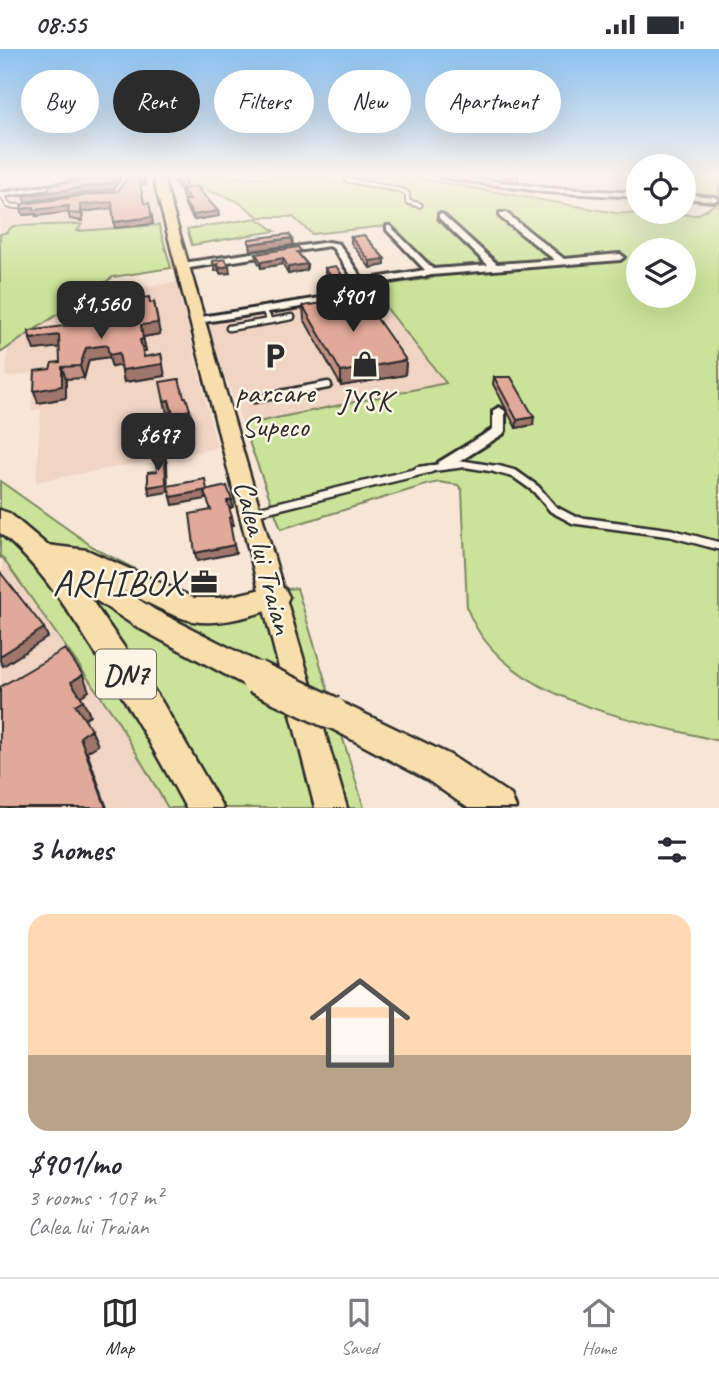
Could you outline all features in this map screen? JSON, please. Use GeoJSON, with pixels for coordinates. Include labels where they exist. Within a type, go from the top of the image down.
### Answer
{"type":"FeatureCollection","features":[{"type":"Feature","properties":{"kind":"highway","name":"DN7"},"geometry":{"type":"LineString","coordinates":[[0,519],[41,551],[145,618],[256,677],[438,767],[498,808]]}},
{"type":"Feature","properties":{"kind":"highway"},"geometry":{"type":"LineString","coordinates":[[41,551],[78,557],[191,609],[220,609],[275,597]]}},
{"type":"Feature","properties":{"kind":"highway","name":"DN7"},"geometry":{"type":"LineString","coordinates":[[41,551],[151,712],[205,808]]}},
{"type":"Feature","properties":{"kind":"main road","name":"Calea lui Traian"},"geometry":{"type":"LineString","coordinates":[[168,212],[331,808]]}},
{"type":"Feature","properties":{"kind":"street"},"geometry":{"type":"LineString","coordinates":[[503,215],[563,262]]}},
{"type":"Feature","properties":{"kind":"street"},"geometry":{"type":"LineString","coordinates":[[442,216],[495,267]]}},
{"type":"Feature","properties":{"kind":"street"},"geometry":{"type":"LineString","coordinates":[[390,228],[431,272]]}},
{"type":"Feature","properties":{"kind":"street"},"geometry":{"type":"LineString","coordinates":[[183,266],[333,245],[366,291],[361,294],[198,320]]}},
{"type":"Feature","properties":{"kind":"street"},"geometry":{"type":"LineString","coordinates":[[360,283],[431,272],[620,257]]}},
{"type":"Feature","properties":{"kind":"street"},"geometry":{"type":"LineString","coordinates":[[444,465],[499,431],[499,411]]}},
{"type":"Feature","properties":{"kind":"lane"},"geometry":{"type":"LineString","coordinates":[[264,310],[270,321]]}},
{"type":"Feature","properties":{"kind":"lane"},"geometry":{"type":"LineString","coordinates":[[229,328],[292,317]]}},
{"type":"Feature","properties":{"kind":"lane"},"geometry":{"type":"LineString","coordinates":[[254,399],[328,385]]}},
{"type":"Feature","properties":{"kind":"lane"},"geometry":{"type":"LineString","coordinates":[[252,513],[444,465],[483,465],[515,474],[536,489],[553,509],[574,520],[671,533],[719,546]]}},
{"type":"Feature","properties":{"kind":"shaded area"},"geometry":{"type":"Polygon","coordinates":[[[0,212],[158,212],[161,224],[78,231],[83,223],[40,224],[12,226],[0,232],[0,212]]]}},
{"type":"Feature","properties":{"kind":"shaded area"},"geometry":{"type":"Polygon","coordinates":[[[177,282],[217,448],[36,482],[41,409],[31,410],[34,373],[6,377],[8,348],[86,296],[177,282]]]}},
{"type":"Feature","properties":{"kind":"shaded area"},"geometry":{"type":"Polygon","coordinates":[[[370,287],[446,383],[243,425],[203,314],[370,287]]]}},
{"type":"Feature","properties":{"kind":"shaded area"},"geometry":{"type":"Polygon","coordinates":[[[2,557],[116,718],[168,808],[0,808],[2,557]]]}},
{"type":"Feature","properties":{"kind":"green space"},"geometry":{"type":"Polygon","coordinates":[[[253,212],[613,212],[626,213],[626,224],[696,224],[696,215],[719,212],[719,741],[612,714],[575,701],[540,685],[509,665],[484,640],[467,608],[462,490],[458,485],[439,482],[426,485],[281,529],[243,425],[446,383],[370,287],[432,278],[386,226],[312,234],[293,217],[259,217],[253,212]]]}},
{"type":"Feature","properties":{"kind":"green space"},"geometry":{"type":"Polygon","coordinates":[[[257,218],[275,231],[192,245],[187,229],[257,218]]]}},
{"type":"Feature","properties":{"kind":"green space"},"geometry":{"type":"Polygon","coordinates":[[[82,224],[77,231],[159,225],[171,268],[113,277],[0,353],[0,234],[13,226],[82,224]]]}},
{"type":"Feature","properties":{"kind":"green space"},"geometry":{"type":"Polygon","coordinates":[[[0,481],[96,549],[191,598],[297,588],[364,808],[168,808],[116,718],[2,557],[0,558],[0,481]]]}},
{"type":"Feature","properties":{"kind":"building"},"geometry":{"type":"Polygon","coordinates":[[[113,212],[151,212],[152,217],[114,222],[113,212]]]}},
{"type":"Feature","properties":{"kind":"building"},"geometry":{"type":"Polygon","coordinates":[[[289,234],[292,238],[250,244],[248,241],[250,239],[289,234]]]}},
{"type":"Feature","properties":{"kind":"building"},"geometry":{"type":"Polygon","coordinates":[[[364,235],[385,259],[370,261],[351,237],[364,235]]]}},
{"type":"Feature","properties":{"kind":"building"},"geometry":{"type":"Polygon","coordinates":[[[298,247],[301,251],[297,252],[307,264],[288,267],[283,258],[261,262],[256,254],[298,247]]]}},
{"type":"Feature","properties":{"kind":"building"},"geometry":{"type":"Polygon","coordinates":[[[225,259],[229,266],[219,268],[218,264],[214,265],[212,261],[225,259]]]}},
{"type":"Feature","properties":{"kind":"building"},"geometry":{"type":"Polygon","coordinates":[[[336,266],[342,275],[331,276],[325,268],[336,266]]]}},
{"type":"Feature","properties":{"kind":"building"},"geometry":{"type":"Polygon","coordinates":[[[149,297],[150,303],[154,302],[158,323],[141,325],[143,339],[140,340],[144,357],[161,354],[163,364],[122,370],[119,353],[109,355],[107,345],[86,348],[80,366],[62,367],[62,386],[34,391],[35,371],[50,369],[52,363],[60,362],[59,335],[30,339],[29,331],[118,318],[115,301],[149,297]]]}},
{"type":"Feature","properties":{"kind":"building"},"geometry":{"type":"Polygon","coordinates":[[[362,297],[406,360],[341,372],[303,306],[362,297]]]}},
{"type":"Feature","properties":{"kind":"building"},"geometry":{"type":"Polygon","coordinates":[[[494,377],[511,377],[534,417],[517,420],[494,377]]]}},
{"type":"Feature","properties":{"kind":"building"},"geometry":{"type":"Polygon","coordinates":[[[179,379],[190,410],[173,414],[169,400],[164,401],[160,382],[179,379]]]}},
{"type":"Feature","properties":{"kind":"building"},"geometry":{"type":"Polygon","coordinates":[[[165,456],[166,484],[148,487],[148,472],[157,471],[155,458],[165,456]]]}},
{"type":"Feature","properties":{"kind":"building"},"geometry":{"type":"Polygon","coordinates":[[[205,479],[207,490],[171,497],[168,486],[205,479]]]}},
{"type":"Feature","properties":{"kind":"building"},"geometry":{"type":"Polygon","coordinates":[[[227,486],[232,500],[227,501],[232,517],[229,518],[234,545],[195,553],[190,514],[211,510],[204,491],[227,486]]]}},
{"type":"Feature","properties":{"kind":"building"},"geometry":{"type":"Polygon","coordinates":[[[0,572],[44,628],[0,656],[0,572]]]}},
{"type":"Feature","properties":{"kind":"building"},"geometry":{"type":"Polygon","coordinates":[[[65,649],[83,675],[71,682],[83,700],[75,705],[91,729],[80,737],[106,808],[0,808],[0,687],[65,649]]]}},
{"type":"Feature","properties":{"kind":"place","name":"parcare Supeco"},"geometry":{"type":"Point","coordinates":[275,356]}},
{"type":"Feature","properties":{"kind":"place","name":"JYSK"},"geometry":{"type":"Point","coordinates":[365,364]}},
{"type":"Feature","properties":{"kind":"place","name":"ARHIBOX"},"geometry":{"type":"Point","coordinates":[204,582]}}]}
